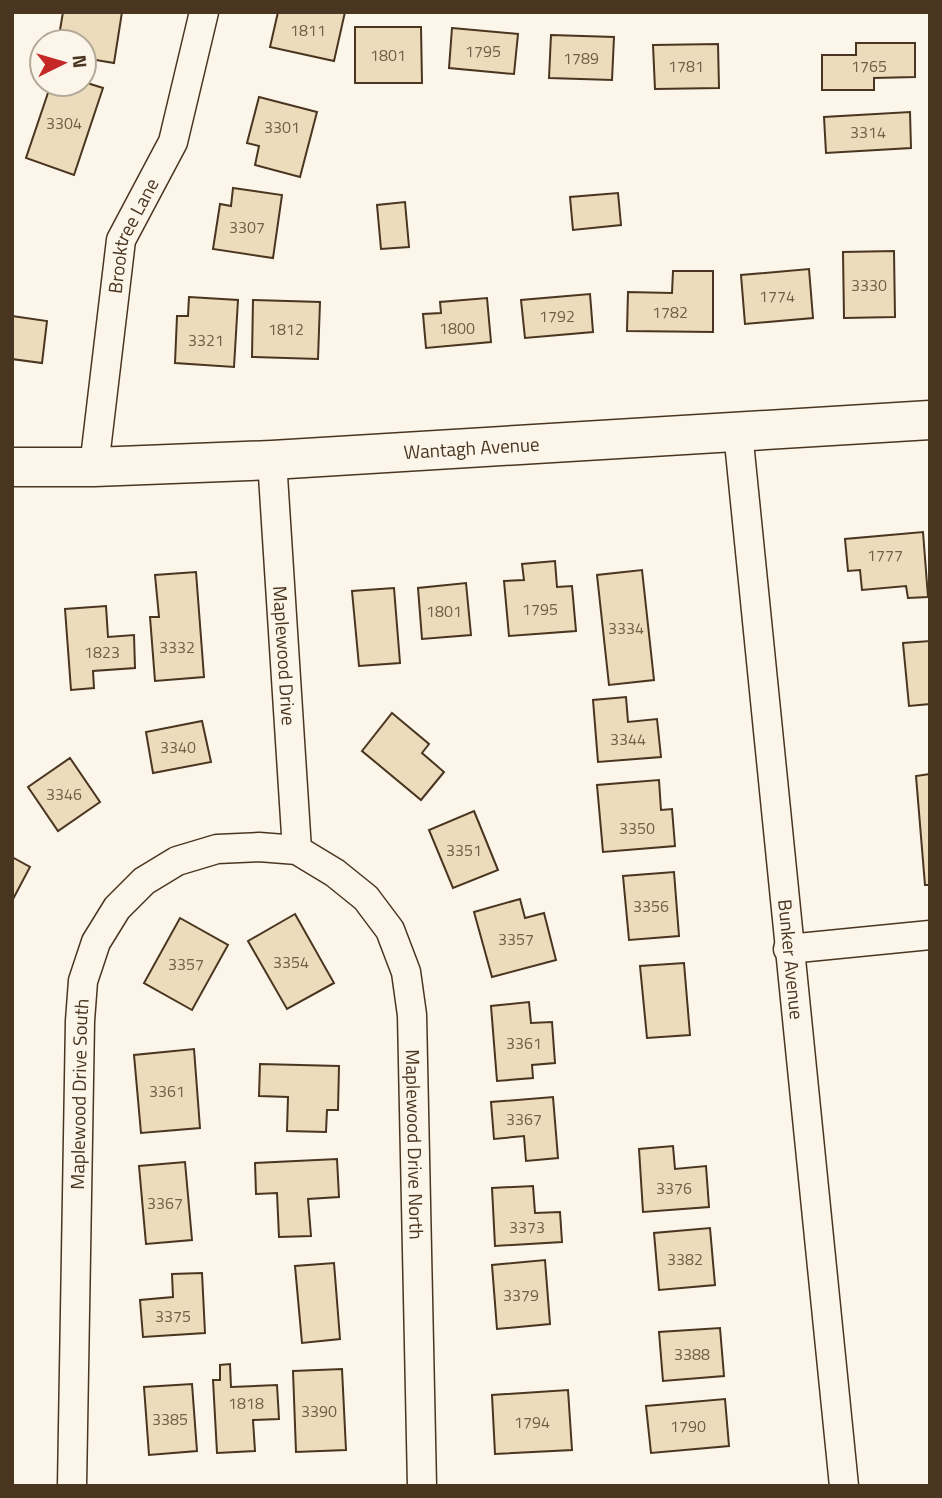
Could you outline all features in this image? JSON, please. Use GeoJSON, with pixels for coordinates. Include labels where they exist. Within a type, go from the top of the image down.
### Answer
{"type":"FeatureCollection","features":[{"type":"Feature","properties":{"kind":"main road","name":"Wantagh Avenue"},"geometry":{"type":"LineString","coordinates":[[12,467],[94,467],[272,460],[930,420]]}},
{"type":"Feature","properties":{"kind":"street","name":"Brooktree Lane"},"geometry":{"type":"LineString","coordinates":[[94,467],[121,240],[173,142],[205,12]]}},
{"type":"Feature","properties":{"kind":"street","name":"Bunker Avenue"},"geometry":{"type":"LineString","coordinates":[[738,432],[844,1486]]}},
{"type":"Feature","properties":{"kind":"street","name":"Maplewood Drive"},"geometry":{"type":"LineString","coordinates":[[272,460],[297,850]]}},
{"type":"Feature","properties":{"kind":"street","name":"Maplewood Drive South"},"geometry":{"type":"LineString","coordinates":[[72,1486],[80,1021],[83,981],[96,942],[117,908],[144,881],[177,861],[217,849],[259,847],[297,850]]}},
{"type":"Feature","properties":{"kind":"street","name":"Maplewood Drive North"},"geometry":{"type":"LineString","coordinates":[[297,850],[335,873],[366,898],[390,930],[406,972],[412,1015],[422,1486]]}},
{"type":"Feature","properties":{"kind":"street"},"geometry":{"type":"LineString","coordinates":[[789,949],[930,935]]}},
{"type":"Feature","properties":{"kind":"building"},"geometry":{"type":"Polygon","coordinates":[[[63,12],[122,12],[114,63],[98,60],[98,28],[60,28],[63,12]]]}},
{"type":"Feature","properties":{"kind":"building"},"geometry":{"type":"Polygon","coordinates":[[[278,12],[345,12],[334,61],[270,47],[278,12]]]}},
{"type":"Feature","properties":{"kind":"building"},"geometry":{"type":"Polygon","coordinates":[[[355,27],[421,27],[422,83],[355,83],[355,27]]]}},
{"type":"Feature","properties":{"kind":"building"},"geometry":{"type":"Polygon","coordinates":[[[452,28],[518,34],[514,74],[449,68],[452,28]]]}},
{"type":"Feature","properties":{"kind":"building"},"geometry":{"type":"Polygon","coordinates":[[[551,35],[614,37],[612,80],[549,78],[551,35]]]}},
{"type":"Feature","properties":{"kind":"building"},"geometry":{"type":"Polygon","coordinates":[[[856,43],[915,43],[915,77],[874,78],[874,90],[822,90],[822,55],[856,55],[856,43]]]}},
{"type":"Feature","properties":{"kind":"building"},"geometry":{"type":"Polygon","coordinates":[[[718,44],[719,88],[655,89],[653,45],[718,44]]]}},
{"type":"Feature","properties":{"kind":"building"},"geometry":{"type":"Polygon","coordinates":[[[98,86],[103,88],[74,175],[26,158],[46,98],[98,98],[98,86]]]}},
{"type":"Feature","properties":{"kind":"building"},"geometry":{"type":"Polygon","coordinates":[[[259,97],[317,112],[300,177],[255,165],[259,146],[247,143],[259,97]]]}},
{"type":"Feature","properties":{"kind":"building"},"geometry":{"type":"Polygon","coordinates":[[[910,112],[911,148],[826,153],[824,117],[910,112]]]}},
{"type":"Feature","properties":{"kind":"building"},"geometry":{"type":"Polygon","coordinates":[[[233,188],[282,195],[273,258],[213,249],[220,204],[231,206],[233,188]]]}},
{"type":"Feature","properties":{"kind":"building"},"geometry":{"type":"Polygon","coordinates":[[[618,193],[621,225],[573,230],[570,197],[618,193]]]}},
{"type":"Feature","properties":{"kind":"building"},"geometry":{"type":"Polygon","coordinates":[[[405,202],[409,247],[381,249],[377,205],[405,202]]]}},
{"type":"Feature","properties":{"kind":"building"},"geometry":{"type":"Polygon","coordinates":[[[894,251],[895,317],[844,318],[843,252],[894,251]]]}},
{"type":"Feature","properties":{"kind":"building"},"geometry":{"type":"Polygon","coordinates":[[[809,269],[813,318],[745,324],[741,275],[809,269]]]}},
{"type":"Feature","properties":{"kind":"building"},"geometry":{"type":"Polygon","coordinates":[[[673,271],[713,271],[713,332],[627,331],[628,292],[672,293],[673,271]]]}},
{"type":"Feature","properties":{"kind":"building"},"geometry":{"type":"Polygon","coordinates":[[[590,294],[593,332],[525,338],[521,300],[590,294]]]}},
{"type":"Feature","properties":{"kind":"building"},"geometry":{"type":"Polygon","coordinates":[[[189,297],[238,300],[234,367],[175,363],[177,316],[188,316],[189,297]]]}},
{"type":"Feature","properties":{"kind":"building"},"geometry":{"type":"Polygon","coordinates":[[[487,298],[491,342],[426,348],[423,314],[441,313],[440,302],[487,298]]]}},
{"type":"Feature","properties":{"kind":"building"},"geometry":{"type":"Polygon","coordinates":[[[253,300],[320,302],[318,359],[252,357],[253,300]]]}},
{"type":"Feature","properties":{"kind":"building"},"geometry":{"type":"Polygon","coordinates":[[[12,316],[47,321],[42,363],[12,359],[12,316]]]}},
{"type":"Feature","properties":{"kind":"building"},"geometry":{"type":"Polygon","coordinates":[[[923,532],[928,597],[908,598],[906,586],[862,590],[860,570],[848,571],[845,539],[923,532]]]}},
{"type":"Feature","properties":{"kind":"building"},"geometry":{"type":"Polygon","coordinates":[[[555,561],[557,587],[572,586],[576,631],[509,636],[504,581],[524,580],[522,564],[555,561]]]}},
{"type":"Feature","properties":{"kind":"building"},"geometry":{"type":"Polygon","coordinates":[[[642,570],[654,680],[609,685],[597,575],[642,570]]]}},
{"type":"Feature","properties":{"kind":"building"},"geometry":{"type":"Polygon","coordinates":[[[196,572],[204,677],[155,681],[150,617],[159,617],[155,575],[196,572]]]}},
{"type":"Feature","properties":{"kind":"building"},"geometry":{"type":"Polygon","coordinates":[[[466,583],[471,635],[422,639],[418,588],[466,583]]]}},
{"type":"Feature","properties":{"kind":"building"},"geometry":{"type":"Polygon","coordinates":[[[394,588],[400,663],[359,666],[352,591],[394,588]]]}},
{"type":"Feature","properties":{"kind":"building"},"geometry":{"type":"Polygon","coordinates":[[[106,606],[108,637],[134,635],[135,668],[93,671],[94,688],[71,690],[65,609],[106,606]]]}},
{"type":"Feature","properties":{"kind":"building"},"geometry":{"type":"Polygon","coordinates":[[[930,641],[930,704],[909,706],[903,643],[930,641]]]}},
{"type":"Feature","properties":{"kind":"building"},"geometry":{"type":"Polygon","coordinates":[[[626,697],[628,722],[657,719],[661,757],[598,762],[593,700],[626,697]]]}},
{"type":"Feature","properties":{"kind":"building"},"geometry":{"type":"Polygon","coordinates":[[[392,713],[429,744],[422,753],[444,772],[421,800],[362,751],[392,713]]]}},
{"type":"Feature","properties":{"kind":"building"},"geometry":{"type":"Polygon","coordinates":[[[202,721],[211,762],[153,773],[146,732],[202,721]]]}},
{"type":"Feature","properties":{"kind":"building"},"geometry":{"type":"Polygon","coordinates":[[[70,758],[100,802],[58,831],[28,787],[70,758]]]}},
{"type":"Feature","properties":{"kind":"building"},"geometry":{"type":"Polygon","coordinates":[[[930,774],[930,885],[925,885],[916,776],[930,774]]]}},
{"type":"Feature","properties":{"kind":"building"},"geometry":{"type":"Polygon","coordinates":[[[659,780],[661,810],[672,809],[675,846],[603,852],[597,785],[659,780]]]}},
{"type":"Feature","properties":{"kind":"building"},"geometry":{"type":"Polygon","coordinates":[[[474,811],[498,870],[453,888],[429,830],[474,811]]]}},
{"type":"Feature","properties":{"kind":"building"},"geometry":{"type":"Polygon","coordinates":[[[12,857],[30,867],[12,901],[12,857]]]}},
{"type":"Feature","properties":{"kind":"building"},"geometry":{"type":"Polygon","coordinates":[[[674,872],[679,936],[629,940],[623,876],[674,872]]]}},
{"type":"Feature","properties":{"kind":"building"},"geometry":{"type":"Polygon","coordinates":[[[520,899],[525,918],[544,913],[556,960],[492,977],[474,912],[520,899]]]}},
{"type":"Feature","properties":{"kind":"building"},"geometry":{"type":"Polygon","coordinates":[[[295,914],[334,983],[287,1009],[248,941],[295,914]]]}},
{"type":"Feature","properties":{"kind":"building"},"geometry":{"type":"Polygon","coordinates":[[[180,918],[228,945],[192,1010],[144,983],[180,918]]]}},
{"type":"Feature","properties":{"kind":"building"},"geometry":{"type":"Polygon","coordinates":[[[684,963],[690,1035],[647,1038],[640,966],[684,963]]]}},
{"type":"Feature","properties":{"kind":"building"},"geometry":{"type":"Polygon","coordinates":[[[529,1002],[531,1023],[552,1022],[555,1063],[532,1065],[533,1078],[497,1081],[491,1006],[529,1002]]]}},
{"type":"Feature","properties":{"kind":"building"},"geometry":{"type":"Polygon","coordinates":[[[194,1049],[200,1128],[141,1133],[134,1055],[194,1049]]]}},
{"type":"Feature","properties":{"kind":"building"},"geometry":{"type":"Polygon","coordinates":[[[260,1064],[339,1066],[338,1110],[327,1110],[326,1132],[287,1131],[288,1097],[259,1096],[260,1064]]]}},
{"type":"Feature","properties":{"kind":"building"},"geometry":{"type":"Polygon","coordinates":[[[553,1097],[558,1158],[526,1161],[524,1136],[494,1139],[491,1102],[553,1097]]]}},
{"type":"Feature","properties":{"kind":"building"},"geometry":{"type":"Polygon","coordinates":[[[673,1146],[675,1169],[706,1166],[709,1207],[643,1212],[639,1149],[673,1146]]]}},
{"type":"Feature","properties":{"kind":"building"},"geometry":{"type":"Polygon","coordinates":[[[337,1159],[339,1197],[308,1199],[311,1236],[279,1237],[277,1193],[256,1194],[255,1163],[337,1159]]]}},
{"type":"Feature","properties":{"kind":"building"},"geometry":{"type":"Polygon","coordinates":[[[185,1162],[192,1240],[146,1244],[139,1166],[185,1162]]]}},
{"type":"Feature","properties":{"kind":"building"},"geometry":{"type":"Polygon","coordinates":[[[533,1186],[535,1213],[560,1212],[562,1242],[495,1246],[492,1188],[533,1186]]]}},
{"type":"Feature","properties":{"kind":"building"},"geometry":{"type":"Polygon","coordinates":[[[710,1228],[715,1285],[659,1290],[654,1233],[710,1228]]]}},
{"type":"Feature","properties":{"kind":"building"},"geometry":{"type":"Polygon","coordinates":[[[545,1260],[550,1324],[497,1329],[492,1265],[545,1260]]]}},
{"type":"Feature","properties":{"kind":"building"},"geometry":{"type":"Polygon","coordinates":[[[334,1263],[340,1339],[302,1343],[295,1266],[334,1263]]]}},
{"type":"Feature","properties":{"kind":"building"},"geometry":{"type":"Polygon","coordinates":[[[202,1273],[205,1333],[143,1337],[140,1300],[173,1297],[172,1274],[202,1273]]]}},
{"type":"Feature","properties":{"kind":"building"},"geometry":{"type":"Polygon","coordinates":[[[720,1328],[724,1376],[663,1381],[659,1332],[720,1328]]]}},
{"type":"Feature","properties":{"kind":"building"},"geometry":{"type":"Polygon","coordinates":[[[230,1364],[231,1387],[277,1385],[279,1419],[253,1420],[255,1451],[217,1453],[213,1380],[220,1380],[220,1365],[230,1364]]]}},
{"type":"Feature","properties":{"kind":"building"},"geometry":{"type":"Polygon","coordinates":[[[342,1369],[346,1450],[296,1452],[293,1371],[342,1369]]]}},
{"type":"Feature","properties":{"kind":"building"},"geometry":{"type":"Polygon","coordinates":[[[192,1384],[197,1451],[149,1455],[144,1387],[192,1384]]]}},
{"type":"Feature","properties":{"kind":"building"},"geometry":{"type":"Polygon","coordinates":[[[568,1390],[572,1450],[495,1454],[492,1395],[568,1390]]]}},
{"type":"Feature","properties":{"kind":"building"},"geometry":{"type":"Polygon","coordinates":[[[725,1399],[729,1446],[651,1453],[646,1406],[725,1399]]]}}]}
